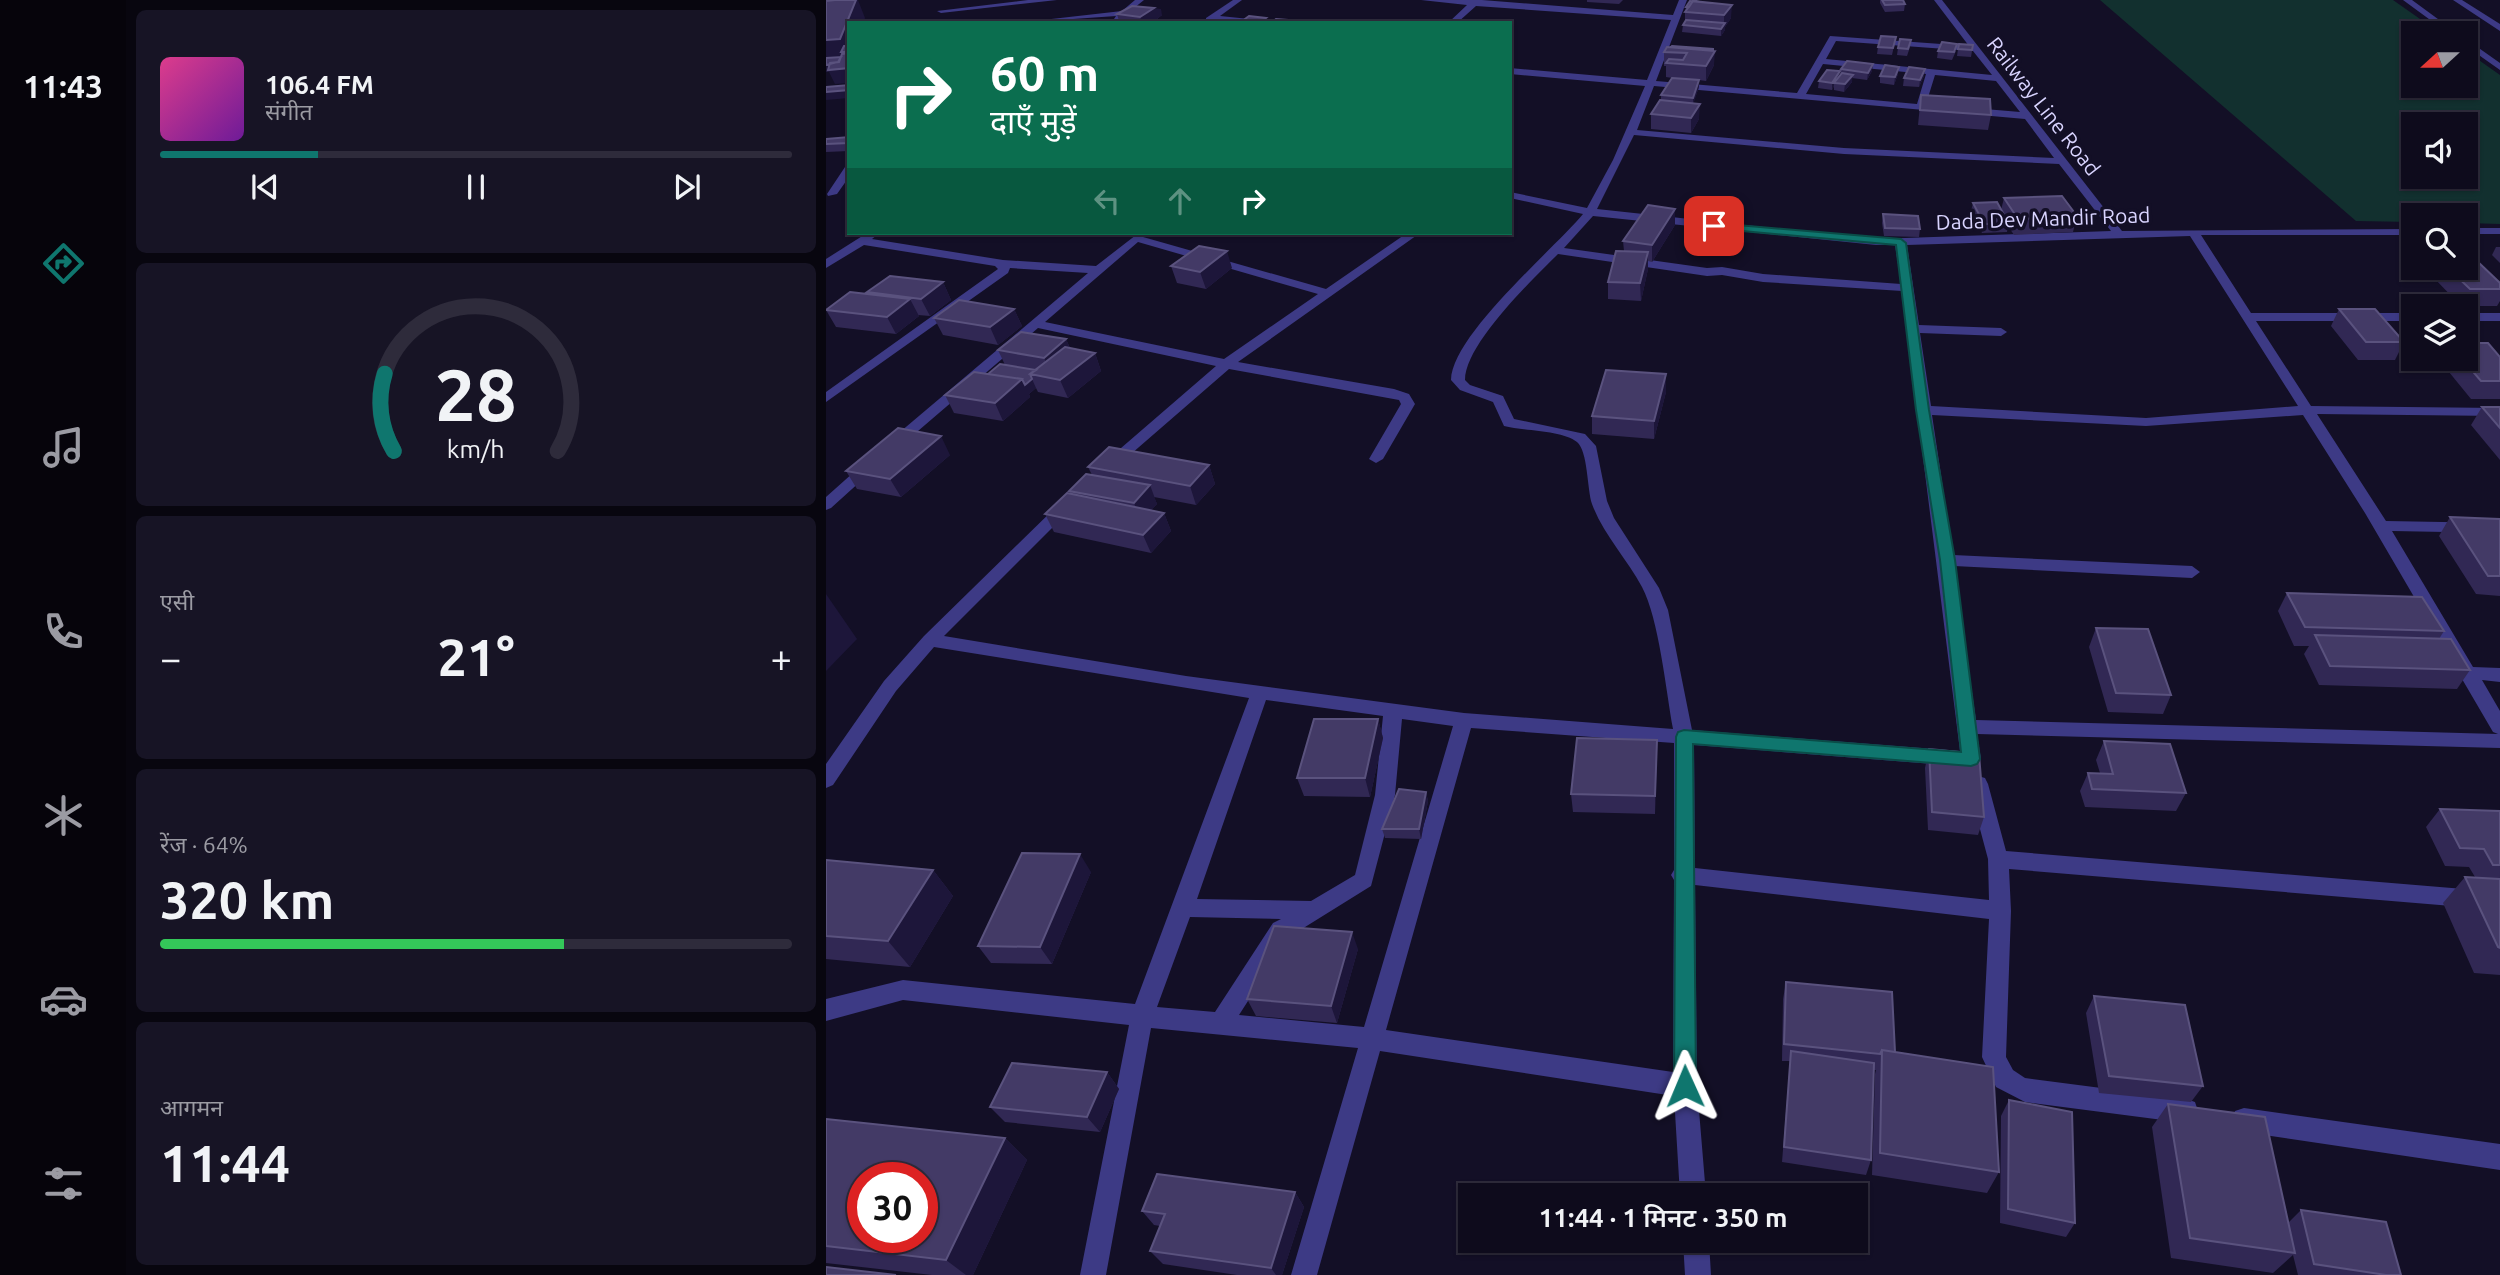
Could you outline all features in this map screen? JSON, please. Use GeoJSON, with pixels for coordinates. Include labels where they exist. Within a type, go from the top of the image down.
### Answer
{"type":"FeatureCollection","features":[{"type":"Feature","properties":{"kind":"street"},"geometry":{"type":"LineString","coordinates":[[935,21],[944,0]]}},
{"type":"Feature","properties":{"kind":"street"},"geometry":{"type":"LineString","coordinates":[[941,11],[1053,0]]}},
{"type":"Feature","properties":{"kind":"street"},"geometry":{"type":"LineString","coordinates":[[1116,21],[1140,0]]}},
{"type":"Feature","properties":{"kind":"street"},"geometry":{"type":"LineString","coordinates":[[1208,20],[1238,0]]}},
{"type":"Feature","properties":{"kind":"street"},"geometry":{"type":"LineString","coordinates":[[1425,0],[1676,18]]}},
{"type":"Feature","properties":{"kind":"street"},"geometry":{"type":"LineString","coordinates":[[1566,10],[1574,0]]}},
{"type":"Feature","properties":{"kind":"street"},"geometry":{"type":"LineString","coordinates":[[1683,0],[1630,132],[1590,212],[1504,301],[1472,346],[1457,378],[1467,388],[1496,397],[1502,402],[1504,418],[1509,423],[1564,432],[1580,437],[1589,446],[1602,510],[1651,588],[1659,610],[1684,737],[1682,875],[1685,1086],[1692,1183]]}},
{"type":"Feature","properties":{"kind":"street","name":"Railway Line Road"},"geometry":{"type":"LineString","coordinates":[[1938,0],[2119,234]]}},
{"type":"Feature","properties":{"kind":"street"},"geometry":{"type":"LineString","coordinates":[[2407,0],[2436,21]]}},
{"type":"Feature","properties":{"kind":"street"},"geometry":{"type":"LineString","coordinates":[[2457,0],[2500,28]]}},
{"type":"Feature","properties":{"kind":"street"},"geometry":{"type":"LineString","coordinates":[[1454,21],[1477,2]]}},
{"type":"Feature","properties":{"kind":"street"},"geometry":{"type":"LineString","coordinates":[[1040,21],[1126,13]]}},
{"type":"Feature","properties":{"kind":"street"},"geometry":{"type":"LineString","coordinates":[[1208,20],[1233,21]]}},
{"type":"Feature","properties":{"kind":"street"},"geometry":{"type":"LineString","coordinates":[[1801,94],[1830,40],[1838,37],[1976,49]]}},
{"type":"Feature","properties":{"kind":"street"},"geometry":{"type":"LineString","coordinates":[[2478,51],[2500,67]]}},
{"type":"Feature","properties":{"kind":"street"},"geometry":{"type":"LineString","coordinates":[[1821,61],[1999,79]]}},
{"type":"Feature","properties":{"kind":"street"},"geometry":{"type":"LineString","coordinates":[[1512,71],[1801,94],[2027,116]]}},
{"type":"Feature","properties":{"kind":"street"},"geometry":{"type":"LineString","coordinates":[[1921,105],[1931,72]]}},
{"type":"Feature","properties":{"kind":"street"},"geometry":{"type":"LineString","coordinates":[[1630,132],[1830,150],[2062,161]]}},
{"type":"Feature","properties":{"kind":"street"},"geometry":{"type":"LineString","coordinates":[[829,195],[847,172]]}},
{"type":"Feature","properties":{"kind":"street"},"geometry":{"type":"LineString","coordinates":[[829,195],[847,193]]}},
{"type":"Feature","properties":{"kind":"street","name":"Dada Dev Mandir Road"},"geometry":{"type":"LineString","coordinates":[[1512,195],[1590,212],[1739,229],[1901,243],[2119,234],[2401,232]]}},
{"type":"Feature","properties":{"kind":"street"},"geometry":{"type":"LineString","coordinates":[[2478,232],[2500,231]]}},
{"type":"Feature","properties":{"kind":"street"},"geometry":{"type":"LineString","coordinates":[[2193,233],[2380,526],[2500,727]]}},
{"type":"Feature","properties":{"kind":"street"},"geometry":{"type":"LineString","coordinates":[[826,264],[871,235]]}},
{"type":"Feature","properties":{"kind":"street"},"geometry":{"type":"LineString","coordinates":[[1153,243],[1160,235]]}},
{"type":"Feature","properties":{"kind":"street"},"geometry":{"type":"LineString","coordinates":[[1094,478],[1226,364],[1411,235]]}},
{"type":"Feature","properties":{"kind":"street"},"geometry":{"type":"LineString","coordinates":[[826,505],[1136,238],[1326,293]]}},
{"type":"Feature","properties":{"kind":"street"},"geometry":{"type":"LineString","coordinates":[[862,240],[1003,264],[1098,270]]}},
{"type":"Feature","properties":{"kind":"street"},"geometry":{"type":"LineString","coordinates":[[1901,243],[1923,410],[1947,560],[1971,759],[1998,859],[2000,911],[1994,1057],[1999,1073],[2008,1085],[2025,1090],[2500,1157]]}},
{"type":"Feature","properties":{"kind":"street"},"geometry":{"type":"LineString","coordinates":[[1555,250],[1707,272],[1907,288]]}},
{"type":"Feature","properties":{"kind":"street"},"geometry":{"type":"LineString","coordinates":[[826,398],[993,279],[1004,270],[1003,264]]}},
{"type":"Feature","properties":{"kind":"street"},"geometry":{"type":"LineString","coordinates":[[2248,317],[2401,317]]}},
{"type":"Feature","properties":{"kind":"street"},"geometry":{"type":"LineString","coordinates":[[2478,317],[2500,317]]}},
{"type":"Feature","properties":{"kind":"street"},"geometry":{"type":"LineString","coordinates":[[1035,324],[1226,364],[1394,393],[1404,397],[1408,404],[1406,410],[1376,458]]}},
{"type":"Feature","properties":{"kind":"street"},"geometry":{"type":"LineString","coordinates":[[1912,329],[2001,332]]}},
{"type":"Feature","properties":{"kind":"street"},"geometry":{"type":"LineString","coordinates":[[1923,410],[2146,422],[2307,410],[2500,412]]}},
{"type":"Feature","properties":{"kind":"street"},"geometry":{"type":"LineString","coordinates":[[826,780],[890,687],[929,640],[1075,497]]}},
{"type":"Feature","properties":{"kind":"street"},"geometry":{"type":"LineString","coordinates":[[2380,526],[2500,528]]}},
{"type":"Feature","properties":{"kind":"street"},"geometry":{"type":"LineString","coordinates":[[1947,560],[2192,572]]}},
{"type":"Feature","properties":{"kind":"street"},"geometry":{"type":"LineString","coordinates":[[929,640],[1186,683],[1464,720],[1971,759]]}},
{"type":"Feature","properties":{"kind":"street"},"geometry":{"type":"LineString","coordinates":[[2467,673],[2500,675]]}},
{"type":"Feature","properties":{"kind":"street"},"geometry":{"type":"LineString","coordinates":[[1093,1275],[1142,1016],[1260,692]]}},
{"type":"Feature","properties":{"kind":"street"},"geometry":{"type":"LineString","coordinates":[[1221,1024],[1242,986],[1281,930],[1364,880],[1385,795],[1393,710]]}},
{"type":"Feature","properties":{"kind":"street"},"geometry":{"type":"LineString","coordinates":[[1304,1275],[1464,720]]}},
{"type":"Feature","properties":{"kind":"street"},"geometry":{"type":"LineString","coordinates":[[1967,727],[2500,741]]}},
{"type":"Feature","properties":{"kind":"street"},"geometry":{"type":"LineString","coordinates":[[1998,859],[2500,901]]}},
{"type":"Feature","properties":{"kind":"street"},"geometry":{"type":"LineString","coordinates":[[1682,875],[2000,911]]}},
{"type":"Feature","properties":{"kind":"street"},"geometry":{"type":"LineString","coordinates":[[1183,908],[1313,910]]}},
{"type":"Feature","properties":{"kind":"street"},"geometry":{"type":"LineString","coordinates":[[826,1010],[903,990],[1374,1039],[1685,1086]]}},
{"type":"Feature","properties":{"kind":"street"},"geometry":{"type":"LineString","coordinates":[[1697,1253],[1698,1275]]}},
{"type":"Feature","properties":{"kind":"green space"},"geometry":{"type":"Polygon","coordinates":[[[2100,0],[2393,0],[2423,21],[2401,21],[2401,98],[2478,98],[2478,59],[2500,75],[2500,224],[2478,223],[2478,203],[2401,203],[2401,222],[2356,221],[2100,0]]]}},
{"type":"Feature","properties":{"kind":"building"},"geometry":{"type":"Polygon","coordinates":[[[856,0],[840,39],[826,40],[826,1],[856,0]]]}},
{"type":"Feature","properties":{"kind":"building"},"geometry":{"type":"Polygon","coordinates":[[[1882,0],[1903,0],[1905,4],[1885,5],[1882,0]]]}},
{"type":"Feature","properties":{"kind":"building"},"geometry":{"type":"Polygon","coordinates":[[[1693,1],[1732,5],[1724,15],[1685,12],[1693,1]]]}},
{"type":"Feature","properties":{"kind":"building"},"geometry":{"type":"Polygon","coordinates":[[[1132,6],[1154,8],[1140,17],[1117,14],[1132,6]]]}},
{"type":"Feature","properties":{"kind":"building"},"geometry":{"type":"Polygon","coordinates":[[[1249,16],[1266,18],[1262,21],[1242,21],[1249,16]]]}},
{"type":"Feature","properties":{"kind":"building"},"geometry":{"type":"Polygon","coordinates":[[[1686,20],[1725,23],[1721,29],[1683,25],[1686,20]]]}},
{"type":"Feature","properties":{"kind":"building"},"geometry":{"type":"Polygon","coordinates":[[[1881,36],[1896,37],[1893,48],[1878,47],[1881,36]]]}},
{"type":"Feature","properties":{"kind":"building"},"geometry":{"type":"Polygon","coordinates":[[[1900,39],[1911,40],[1908,49],[1898,48],[1900,39]]]}},
{"type":"Feature","properties":{"kind":"building"},"geometry":{"type":"Polygon","coordinates":[[[1942,42],[1957,44],[1954,52],[1938,51],[1942,42]]]}},
{"type":"Feature","properties":{"kind":"building"},"geometry":{"type":"Polygon","coordinates":[[[1959,44],[1973,45],[1972,50],[1958,49],[1959,44]]]}},
{"type":"Feature","properties":{"kind":"building"},"geometry":{"type":"Polygon","coordinates":[[[1667,47],[1715,51],[1706,66],[1666,63],[1669,59],[1683,60],[1687,53],[1664,52],[1667,47]]]}},
{"type":"Feature","properties":{"kind":"building"},"geometry":{"type":"Polygon","coordinates":[[[1671,47],[1713,49],[1713,50],[1671,47]]]}},
{"type":"Feature","properties":{"kind":"building"},"geometry":{"type":"Polygon","coordinates":[[[847,53],[847,68],[828,70],[830,63],[839,62],[842,54],[847,53]]]}},
{"type":"Feature","properties":{"kind":"building"},"geometry":{"type":"Polygon","coordinates":[[[841,57],[838,62],[826,65],[826,58],[841,57]]]}},
{"type":"Feature","properties":{"kind":"building"},"geometry":{"type":"Polygon","coordinates":[[[1847,61],[1873,64],[1868,73],[1841,69],[1847,61]]]}},
{"type":"Feature","properties":{"kind":"building"},"geometry":{"type":"Polygon","coordinates":[[[1885,65],[1899,67],[1895,77],[1880,76],[1885,65]]]}},
{"type":"Feature","properties":{"kind":"building"},"geometry":{"type":"Polygon","coordinates":[[[1909,67],[1925,69],[1920,80],[1904,78],[1909,67]]]}},
{"type":"Feature","properties":{"kind":"building"},"geometry":{"type":"Polygon","coordinates":[[[1827,70],[1840,71],[1832,83],[1819,81],[1827,70]]]}},
{"type":"Feature","properties":{"kind":"building"},"geometry":{"type":"Polygon","coordinates":[[[1842,73],[1853,75],[1845,84],[1834,83],[1842,73]]]}},
{"type":"Feature","properties":{"kind":"building"},"geometry":{"type":"Polygon","coordinates":[[[1672,78],[1699,80],[1693,98],[1661,95],[1672,78]]]}},
{"type":"Feature","properties":{"kind":"building"},"geometry":{"type":"Polygon","coordinates":[[[847,85],[847,90],[826,92],[826,87],[847,85]]]}},
{"type":"Feature","properties":{"kind":"building"},"geometry":{"type":"Polygon","coordinates":[[[1921,95],[1990,99],[1991,115],[1920,110],[1921,95]]]}},
{"type":"Feature","properties":{"kind":"building"},"geometry":{"type":"Polygon","coordinates":[[[1660,100],[1700,104],[1691,118],[1651,114],[1660,100]]]}},
{"type":"Feature","properties":{"kind":"building"},"geometry":{"type":"Polygon","coordinates":[[[847,137],[847,143],[826,144],[826,139],[847,137]]]}},
{"type":"Feature","properties":{"kind":"building"},"geometry":{"type":"Polygon","coordinates":[[[2062,196],[2077,216],[2018,219],[2004,198],[2062,196]]]}},
{"type":"Feature","properties":{"kind":"building"},"geometry":{"type":"Polygon","coordinates":[[[1997,202],[2009,224],[1984,224],[1973,203],[1997,202]]]}},
{"type":"Feature","properties":{"kind":"building"},"geometry":{"type":"Polygon","coordinates":[[[1648,205],[1675,209],[1652,245],[1623,241],[1648,205]]]}},
{"type":"Feature","properties":{"kind":"building"},"geometry":{"type":"Polygon","coordinates":[[[1883,214],[1918,216],[1920,229],[1885,228],[1883,214]]]}},
{"type":"Feature","properties":{"kind":"building"},"geometry":{"type":"Polygon","coordinates":[[[1199,246],[1227,251],[1200,272],[1171,266],[1199,246]]]}},
{"type":"Feature","properties":{"kind":"building"},"geometry":{"type":"Polygon","coordinates":[[[1616,251],[1648,252],[1640,283],[1608,282],[1616,251]]]}},
{"type":"Feature","properties":{"kind":"building"},"geometry":{"type":"Polygon","coordinates":[[[2478,262],[2500,283],[2500,289],[2470,289],[2461,280],[2478,280],[2478,262]]]}},
{"type":"Feature","properties":{"kind":"building"},"geometry":{"type":"Polygon","coordinates":[[[890,276],[943,282],[921,299],[867,292],[890,276]]]}},
{"type":"Feature","properties":{"kind":"building"},"geometry":{"type":"Polygon","coordinates":[[[850,292],[910,299],[887,317],[826,310],[850,292]]]}},
{"type":"Feature","properties":{"kind":"building"},"geometry":{"type":"Polygon","coordinates":[[[959,300],[1014,309],[990,327],[934,318],[959,300]]]}},
{"type":"Feature","properties":{"kind":"building"},"geometry":{"type":"Polygon","coordinates":[[[2339,309],[2375,309],[2401,339],[2401,342],[2366,342],[2339,309]]]}},
{"type":"Feature","properties":{"kind":"building"},"geometry":{"type":"Polygon","coordinates":[[[1021,332],[1066,339],[1044,358],[998,350],[1021,332]]]}},
{"type":"Feature","properties":{"kind":"building"},"geometry":{"type":"Polygon","coordinates":[[[2478,343],[2488,343],[2500,357],[2500,381],[2481,381],[2472,371],[2478,371],[2478,343]]]}},
{"type":"Feature","properties":{"kind":"building"},"geometry":{"type":"Polygon","coordinates":[[[1065,347],[1095,353],[1060,380],[1030,374],[1065,347]]]}},
{"type":"Feature","properties":{"kind":"building"},"geometry":{"type":"Polygon","coordinates":[[[1000,364],[1036,370],[1030,374],[1032,379],[1025,385],[1022,379],[988,374],[1000,364]]]}},
{"type":"Feature","properties":{"kind":"building"},"geometry":{"type":"Polygon","coordinates":[[[1606,370],[1666,374],[1654,421],[1592,416],[1606,370]]]}},
{"type":"Feature","properties":{"kind":"building"},"geometry":{"type":"Polygon","coordinates":[[[974,372],[1022,379],[995,403],[945,395],[974,372]]]}},
{"type":"Feature","properties":{"kind":"building"},"geometry":{"type":"Polygon","coordinates":[[[2482,407],[2500,407],[2500,428],[2482,407]]]}},
{"type":"Feature","properties":{"kind":"building"},"geometry":{"type":"Polygon","coordinates":[[[898,428],[941,436],[890,479],[846,471],[898,428]]]}},
{"type":"Feature","properties":{"kind":"building"},"geometry":{"type":"Polygon","coordinates":[[[1109,447],[1209,465],[1190,486],[1088,467],[1109,447]]]}},
{"type":"Feature","properties":{"kind":"building"},"geometry":{"type":"Polygon","coordinates":[[[1086,474],[1150,485],[1134,503],[1069,491],[1086,474]]]}},
{"type":"Feature","properties":{"kind":"building"},"geometry":{"type":"Polygon","coordinates":[[[1067,493],[1164,513],[1143,535],[1045,514],[1067,493]]]}},
{"type":"Feature","properties":{"kind":"building"},"geometry":{"type":"Polygon","coordinates":[[[2450,517],[2500,519],[2500,576],[2488,576],[2450,517]]]}},
{"type":"Feature","properties":{"kind":"building"},"geometry":{"type":"Polygon","coordinates":[[[2287,593],[2422,597],[2444,631],[2305,627],[2287,593]]]}},
{"type":"Feature","properties":{"kind":"building"},"geometry":{"type":"Polygon","coordinates":[[[2096,628],[2148,629],[2171,695],[2116,693],[2096,628]]]}},
{"type":"Feature","properties":{"kind":"building"},"geometry":{"type":"Polygon","coordinates":[[[2315,635],[2451,639],[2470,670],[2330,666],[2315,635]]]}},
{"type":"Feature","properties":{"kind":"building"},"geometry":{"type":"Polygon","coordinates":[[[1314,719],[1378,719],[1365,778],[1297,778],[1314,719]]]}},
{"type":"Feature","properties":{"kind":"building"},"geometry":{"type":"Polygon","coordinates":[[[1577,738],[1657,740],[1655,796],[1571,794],[1577,738]]]}},
{"type":"Feature","properties":{"kind":"building"},"geometry":{"type":"Polygon","coordinates":[[[2104,741],[2170,744],[2186,793],[2092,789],[2088,773],[2113,774],[2104,741]]]}},
{"type":"Feature","properties":{"kind":"building"},"geometry":{"type":"Polygon","coordinates":[[[1929,749],[1979,754],[1984,817],[1932,812],[1929,749]]]}},
{"type":"Feature","properties":{"kind":"building"},"geometry":{"type":"Polygon","coordinates":[[[1399,789],[1426,792],[1419,829],[1382,829],[1399,789]]]}},
{"type":"Feature","properties":{"kind":"building"},"geometry":{"type":"Polygon","coordinates":[[[2440,809],[2500,811],[2500,865],[2493,865],[2484,849],[2460,848],[2440,809]]]}},
{"type":"Feature","properties":{"kind":"building"},"geometry":{"type":"Polygon","coordinates":[[[1022,853],[1080,854],[1040,947],[978,946],[1022,853]]]}},
{"type":"Feature","properties":{"kind":"building"},"geometry":{"type":"Polygon","coordinates":[[[826,860],[933,870],[888,941],[826,936],[826,860]]]}},
{"type":"Feature","properties":{"kind":"building"},"geometry":{"type":"Polygon","coordinates":[[[2465,877],[2500,879],[2500,948],[2498,947],[2465,877]]]}},
{"type":"Feature","properties":{"kind":"building"},"geometry":{"type":"Polygon","coordinates":[[[1274,926],[1352,932],[1331,1006],[1247,999],[1274,926]]]}},
{"type":"Feature","properties":{"kind":"building"},"geometry":{"type":"Polygon","coordinates":[[[1786,982],[1892,992],[1895,1052],[1882,1050],[1880,1054],[1784,1044],[1786,982]]]}},
{"type":"Feature","properties":{"kind":"building"},"geometry":{"type":"Polygon","coordinates":[[[2094,996],[2185,1005],[2203,1086],[2109,1076],[2094,996]]]}},
{"type":"Feature","properties":{"kind":"building"},"geometry":{"type":"Polygon","coordinates":[[[1882,1050],[1993,1067],[1999,1172],[1880,1153],[1882,1050]]]}},
{"type":"Feature","properties":{"kind":"building"},"geometry":{"type":"Polygon","coordinates":[[[1791,1051],[1874,1063],[1871,1160],[1784,1147],[1791,1051]]]}},
{"type":"Feature","properties":{"kind":"building"},"geometry":{"type":"Polygon","coordinates":[[[1012,1063],[1107,1072],[1087,1117],[990,1107],[1012,1063]]]}},
{"type":"Feature","properties":{"kind":"building"},"geometry":{"type":"Polygon","coordinates":[[[2009,1100],[2072,1112],[2075,1223],[2008,1209],[2009,1100]]]}},
{"type":"Feature","properties":{"kind":"building"},"geometry":{"type":"Polygon","coordinates":[[[2168,1104],[2265,1117],[2295,1253],[2190,1238],[2168,1104]]]}},
{"type":"Feature","properties":{"kind":"building"},"geometry":{"type":"Polygon","coordinates":[[[826,1119],[1005,1138],[946,1260],[886,1253],[938,1253],[938,1162],[847,1162],[847,1248],[826,1246],[826,1119]]]}},
{"type":"Feature","properties":{"kind":"building"},"geometry":{"type":"Polygon","coordinates":[[[1157,1174],[1295,1192],[1271,1268],[1150,1251],[1165,1214],[1142,1211],[1157,1174]]]}},
{"type":"Feature","properties":{"kind":"building"},"geometry":{"type":"Polygon","coordinates":[[[2301,1210],[2386,1222],[2401,1275],[2314,1264],[2301,1210]]]}},
{"type":"Feature","properties":{"kind":"building"},"geometry":{"type":"Polygon","coordinates":[[[826,1267],[896,1275],[826,1275],[826,1267]]]}},
{"type":"Feature","properties":{"kind":"route"},"geometry":{"type":"LineString","coordinates":[[1685,1086],[1682,875],[1684,737],[1971,759],[1947,560],[1923,410],[1901,243],[1714,226]]}}]}
